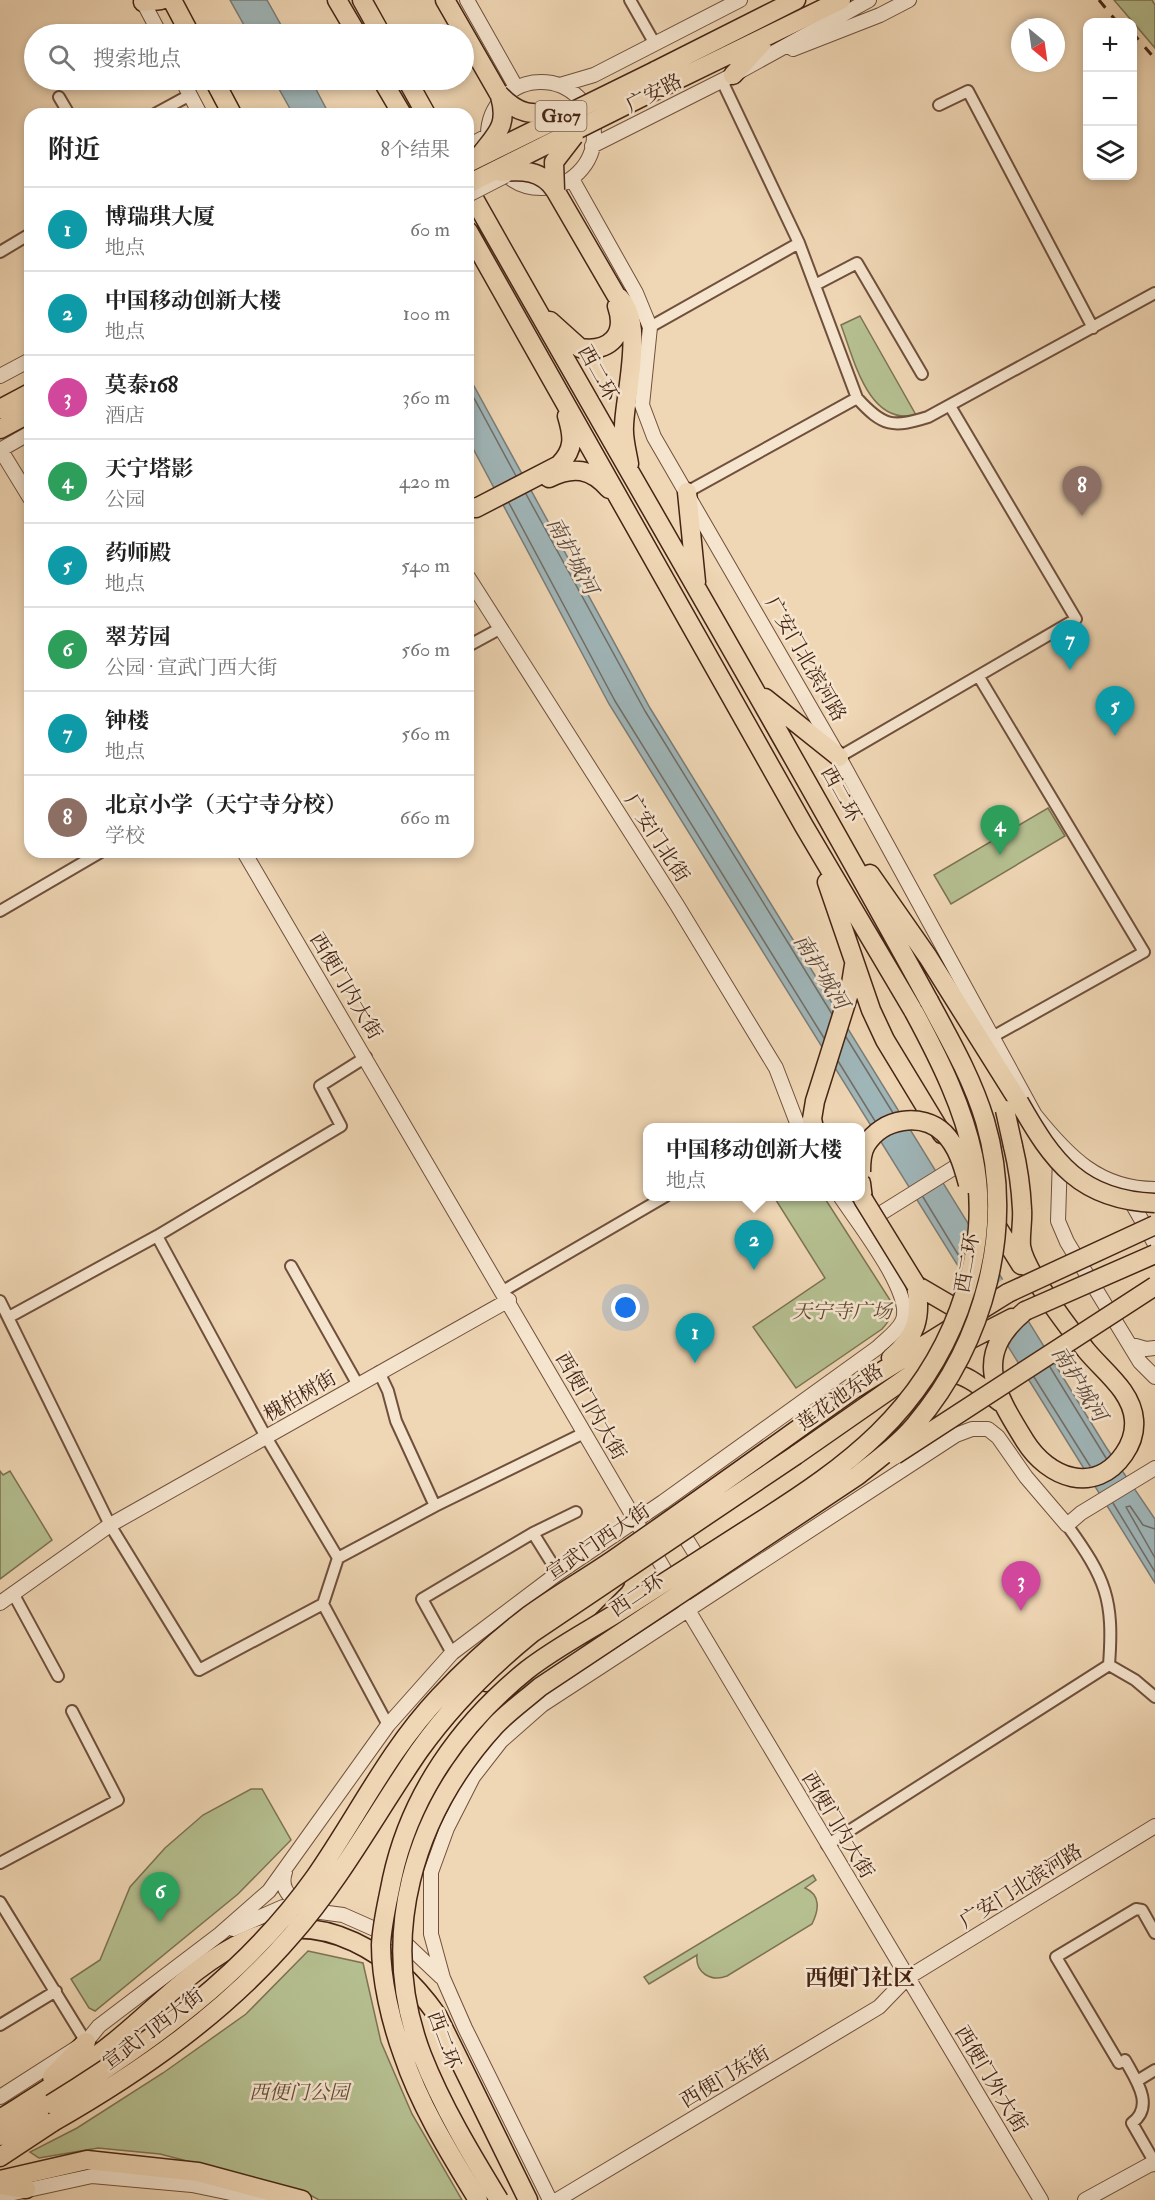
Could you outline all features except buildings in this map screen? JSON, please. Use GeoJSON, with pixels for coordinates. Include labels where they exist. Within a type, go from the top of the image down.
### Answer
{"type":"FeatureCollection","features":[{"type":"Feature","properties":{"kind":"main road"},"geometry":{"type":"LineString","coordinates":[[337,0],[351,24]]}},
{"type":"Feature","properties":{"kind":"main road"},"geometry":{"type":"LineString","coordinates":[[445,0],[459,24]]}},
{"type":"Feature","properties":{"kind":"main road"},"geometry":{"type":"LineString","coordinates":[[747,24],[773,0]]}},
{"type":"Feature","properties":{"kind":"main road","name":"G107"},"geometry":{"type":"LineString","coordinates":[[474,177],[484,162],[570,112],[796,0]]}},
{"type":"Feature","properties":{"kind":"main road","name":"G107"},"geometry":{"type":"LineString","coordinates":[[484,162],[582,128],[841,0]]}},
{"type":"Feature","properties":{"kind":"main road"},"geometry":{"type":"LineString","coordinates":[[176,5],[185,24]]}},
{"type":"Feature","properties":{"kind":"main road"},"geometry":{"type":"LineString","coordinates":[[366,5],[376,24]]}},
{"type":"Feature","properties":{"kind":"main road"},"geometry":{"type":"LineString","coordinates":[[733,75],[776,32],[835,17]]}},
{"type":"Feature","properties":{"kind":"main road"},"geometry":{"type":"LineString","coordinates":[[474,50],[499,94],[504,118],[484,162],[527,171],[548,180],[616,295],[627,307],[631,319],[631,355],[624,430],[633,480]]}},
{"type":"Feature","properties":{"kind":"main road"},"geometry":{"type":"LineString","coordinates":[[220,90],[229,108]]}},
{"type":"Feature","properties":{"kind":"main road"},"geometry":{"type":"LineString","coordinates":[[388,90],[398,108]]}},
{"type":"Feature","properties":{"kind":"main road"},"geometry":{"type":"LineString","coordinates":[[413,90],[423,108]]}},
{"type":"Feature","properties":{"kind":"main road"},"geometry":{"type":"LineString","coordinates":[[499,94],[518,111],[532,114],[570,112]]}},
{"type":"Feature","properties":{"kind":"main road"},"geometry":{"type":"LineString","coordinates":[[555,190],[554,162],[562,148],[582,128]]}},
{"type":"Feature","properties":{"kind":"main road","name":"西二环"},"geometry":{"type":"LineString","coordinates":[[474,197],[633,480],[697,586],[826,812],[921,1007],[962,1109],[973,1146],[977,1177],[976,1236],[967,1289],[937,1361],[915,1394],[883,1431],[805,1494],[528,1670],[464,1732],[443,1757],[416,1803],[397,1854],[388,1900],[381,1946],[387,1990],[408,2071],[431,2118],[478,2200]]}},
{"type":"Feature","properties":{"kind":"main road","name":"西二环"},"geometry":{"type":"LineString","coordinates":[[474,242],[634,521],[804,826],[921,1007],[963,1064],[985,1122],[995,1171],[995,1254],[983,1304],[950,1377],[914,1426],[895,1446],[857,1476],[540,1687],[496,1725],[461,1767],[434,1814],[414,1859],[406,1899],[402,1947],[409,2007],[422,2055],[466,2146],[499,2200]]}},
{"type":"Feature","properties":{"kind":"main road"},"geometry":{"type":"LineString","coordinates":[[534,305],[566,338],[580,348],[601,348],[618,335],[622,320],[616,304],[616,295]]}},
{"type":"Feature","properties":{"kind":"main road"},"geometry":{"type":"LineString","coordinates":[[474,513],[543,477],[569,455],[573,443],[563,402],[547,370]]}},
{"type":"Feature","properties":{"kind":"main road"},"geometry":{"type":"LineString","coordinates":[[0,409],[24,396]]}},
{"type":"Feature","properties":{"kind":"main road"},"geometry":{"type":"LineString","coordinates":[[0,429],[24,416]]}},
{"type":"Feature","properties":{"kind":"main road"},"geometry":{"type":"LineString","coordinates":[[543,477],[570,470],[594,475],[634,521]]}},
{"type":"Feature","properties":{"kind":"main road"},"geometry":{"type":"LineString","coordinates":[[687,492],[697,586]]}},
{"type":"Feature","properties":{"kind":"main road"},"geometry":{"type":"LineString","coordinates":[[758,693],[839,757]]}},
{"type":"Feature","properties":{"kind":"main road"},"geometry":{"type":"LineString","coordinates":[[826,812],[990,1044],[1012,1106],[1013,1146],[1022,1210],[1021,1246],[1044,1291]]}},
{"type":"Feature","properties":{"kind":"main road"},"geometry":{"type":"LineString","coordinates":[[796,1455],[918,1381],[949,1371],[987,1384],[1037,1459],[1059,1473],[1083,1479],[1100,1474],[1119,1461],[1128,1449],[1133,1434],[1134,1420],[1131,1406],[1123,1391],[1086,1349],[1044,1291],[1018,1260],[957,1169],[950,1149],[885,1040],[871,1010],[832,895],[804,826]]}},
{"type":"Feature","properties":{"kind":"main road"},"geometry":{"type":"LineString","coordinates":[[814,1123],[815,1101],[850,990],[855,961]]}},
{"type":"Feature","properties":{"kind":"main road"},"geometry":{"type":"LineString","coordinates":[[1012,1106],[1044,1147],[1067,1171],[1096,1190],[1120,1199],[1155,1203]]}},
{"type":"Feature","properties":{"kind":"main road"},"geometry":{"type":"LineString","coordinates":[[865,1150],[866,1145],[885,1128],[909,1120],[934,1125],[953,1144],[962,1162],[976,1221]]}},
{"type":"Feature","properties":{"kind":"main road"},"geometry":{"type":"LineString","coordinates":[[857,1387],[901,1350],[919,1316],[916,1285],[865,1200]]}},
{"type":"Feature","properties":{"kind":"main road"},"geometry":{"type":"LineString","coordinates":[[916,1285],[957,1309],[1008,1293],[1155,1225]]}},
{"type":"Feature","properties":{"kind":"main road","name":"莲花池东路"},"geometry":{"type":"LineString","coordinates":[[625,1569],[796,1455],[938,1356],[1025,1311],[1155,1254]]}},
{"type":"Feature","properties":{"kind":"main road"},"geometry":{"type":"LineString","coordinates":[[857,1476],[903,1451],[1047,1354],[1155,1286]]}},
{"type":"Feature","properties":{"kind":"main road","name":"宣武门西大街"},"geometry":{"type":"LineString","coordinates":[[0,2157],[52,2113],[239,1966],[277,1925],[315,1876],[397,1746],[439,1697],[483,1654],[529,1616],[617,1557],[857,1387],[1008,1293]]}},
{"type":"Feature","properties":{"kind":"main road"},"geometry":{"type":"LineString","coordinates":[[987,1384],[997,1342],[1009,1324],[1025,1311]]}},
{"type":"Feature","properties":{"kind":"main road","name":"宣武门西大街"},"geometry":{"type":"LineString","coordinates":[[0,2136],[123,2081],[168,2050],[252,1978],[293,1934],[421,1750],[452,1710],[492,1665],[524,1639],[625,1569]]}},
{"type":"Feature","properties":{"kind":"main road"},"geometry":{"type":"LineString","coordinates":[[0,2119],[82,2066],[208,1962],[247,1940],[283,1929],[321,1931],[348,1938],[373,1950],[419,1990],[437,2015],[527,2199]]}},
{"type":"Feature","properties":{"kind":"main road"},"geometry":{"type":"LineString","coordinates":[[30,2100],[86,2042]]}},
{"type":"Feature","properties":{"kind":"main road"},"geometry":{"type":"LineString","coordinates":[[0,2180],[87,2160],[198,2172],[302,2200]]}},
{"type":"Feature","properties":{"kind":"main road"},"geometry":{"type":"LineString","coordinates":[[0,2185],[26,2189]]}},
{"type":"Feature","properties":{"kind":"street"},"geometry":{"type":"LineString","coordinates":[[147,0],[155,24]]}},
{"type":"Feature","properties":{"kind":"street"},"geometry":{"type":"LineString","coordinates":[[467,0],[516,87]]}},
{"type":"Feature","properties":{"kind":"street"},"geometry":{"type":"LineString","coordinates":[[630,0],[655,44]]}},
{"type":"Feature","properties":{"kind":"street"},"geometry":{"type":"LineString","coordinates":[[560,85],[594,75],[740,0]]}},
{"type":"Feature","properties":{"kind":"street"},"geometry":{"type":"LineString","coordinates":[[733,75],[869,0]]}},
{"type":"Feature","properties":{"kind":"street"},"geometry":{"type":"LineString","coordinates":[[733,75],[880,15],[909,0]]}},
{"type":"Feature","properties":{"kind":"street"},"geometry":{"type":"LineString","coordinates":[[594,75],[621,131]]}},
{"type":"Feature","properties":{"kind":"street"},"geometry":{"type":"LineString","coordinates":[[733,75],[857,398],[871,414],[888,424],[903,425],[928,417],[1155,294]]}},
{"type":"Feature","properties":{"kind":"street","name":"广安路"},"geometry":{"type":"LineString","coordinates":[[592,146],[733,75]]}},
{"type":"Feature","properties":{"kind":"street"},"geometry":{"type":"LineString","coordinates":[[474,183],[484,162],[487,136],[494,109],[504,96],[516,87],[537,81],[560,85],[575,94],[589,112],[593,127],[592,146],[585,164],[572,179],[549,189],[534,188],[484,162]]}},
{"type":"Feature","properties":{"kind":"street"},"geometry":{"type":"LineString","coordinates":[[188,90],[197,108]]}},
{"type":"Feature","properties":{"kind":"street"},"geometry":{"type":"LineString","coordinates":[[939,105],[968,91],[1093,328]]}},
{"type":"Feature","properties":{"kind":"street"},"geometry":{"type":"LineString","coordinates":[[166,108],[190,94]]}},
{"type":"Feature","properties":{"kind":"street"},"geometry":{"type":"LineString","coordinates":[[59,97],[65,108]]}},
{"type":"Feature","properties":{"kind":"street"},"geometry":{"type":"LineString","coordinates":[[484,162],[487,136]]}},
{"type":"Feature","properties":{"kind":"street","name":"广安门北滨河路"},"geometry":{"type":"LineString","coordinates":[[572,179],[636,293],[650,327],[642,405],[654,437],[839,757],[990,1044],[1035,1115],[1059,1146],[1093,1172],[1122,1186]]}},
{"type":"Feature","properties":{"kind":"street"},"geometry":{"type":"LineString","coordinates":[[0,252],[24,238]]}},
{"type":"Feature","properties":{"kind":"street"},"geometry":{"type":"LineString","coordinates":[[650,327],[799,243]]}},
{"type":"Feature","properties":{"kind":"street"},"geometry":{"type":"LineString","coordinates":[[815,285],[856,262],[922,374]]}},
{"type":"Feature","properties":{"kind":"street"},"geometry":{"type":"LineString","coordinates":[[0,376],[24,363]]}},
{"type":"Feature","properties":{"kind":"street"},"geometry":{"type":"LineString","coordinates":[[687,492],[857,398]]}},
{"type":"Feature","properties":{"kind":"street"},"geometry":{"type":"LineString","coordinates":[[839,757],[979,677],[1076,618],[950,406]]}},
{"type":"Feature","properties":{"kind":"street"},"geometry":{"type":"LineString","coordinates":[[24,436],[0,450],[24,488]]}},
{"type":"Feature","properties":{"kind":"street","name":"广安门北街"},"geometry":{"type":"LineString","coordinates":[[474,586],[776,1068],[797,1123]]}},
{"type":"Feature","properties":{"kind":"street"},"geometry":{"type":"LineString","coordinates":[[474,643],[501,628]]}},
{"type":"Feature","properties":{"kind":"street"},"geometry":{"type":"LineString","coordinates":[[979,677],[1144,952],[990,1044]]}},
{"type":"Feature","properties":{"kind":"street"},"geometry":{"type":"LineString","coordinates":[[0,911],[91,858]]}},
{"type":"Feature","properties":{"kind":"street","name":"西便门内大街"},"geometry":{"type":"LineString","coordinates":[[248,858],[506,1296],[635,1521],[907,1978]]}},
{"type":"Feature","properties":{"kind":"street"},"geometry":{"type":"LineString","coordinates":[[9,1317],[157,1236],[341,1126],[320,1086],[366,1058]]}},
{"type":"Feature","properties":{"kind":"street"},"geometry":{"type":"LineString","coordinates":[[843,1201],[860,1227],[957,1169],[1035,1115]]}},
{"type":"Feature","properties":{"kind":"street"},"geometry":{"type":"LineString","coordinates":[[1059,1146],[1061,1194],[1058,1221],[1067,1242],[1140,1362],[1155,1377]]}},
{"type":"Feature","properties":{"kind":"street"},"geometry":{"type":"LineString","coordinates":[[1061,1194],[1065,1184],[1093,1172]]}},
{"type":"Feature","properties":{"kind":"street"},"geometry":{"type":"LineString","coordinates":[[1122,1186],[1155,1189]]}},
{"type":"Feature","properties":{"kind":"street"},"geometry":{"type":"LineString","coordinates":[[1122,1186],[1155,1244]]}},
{"type":"Feature","properties":{"kind":"street"},"geometry":{"type":"LineString","coordinates":[[506,1296],[660,1201]]}},
{"type":"Feature","properties":{"kind":"street","name":"宣武门西大街"},"geometry":{"type":"LineString","coordinates":[[0,2097],[86,2042],[99,2026],[220,1934],[269,1891],[388,1725],[452,1653],[558,1573],[663,1502],[877,1348],[903,1321],[905,1307],[900,1288],[860,1227]]}},
{"type":"Feature","properties":{"kind":"street"},"geometry":{"type":"LineString","coordinates":[[157,1236],[266,1437],[338,1558]]}},
{"type":"Feature","properties":{"kind":"street"},"geometry":{"type":"LineString","coordinates":[[291,1266],[358,1385]]}},
{"type":"Feature","properties":{"kind":"street","name":"槐柏树街"},"geometry":{"type":"LineString","coordinates":[[0,1603],[90,1529],[110,1525],[358,1385],[506,1296]]}},
{"type":"Feature","properties":{"kind":"street"},"geometry":{"type":"LineString","coordinates":[[0,1301],[110,1525],[199,1670],[323,1604],[338,1558],[435,1506],[584,1433]]}},
{"type":"Feature","properties":{"kind":"street"},"geometry":{"type":"LineString","coordinates":[[1129,1344],[1146,1349],[1155,1348]]}},
{"type":"Feature","properties":{"kind":"street"},"geometry":{"type":"LineString","coordinates":[[379,1372],[388,1391],[396,1421],[435,1506]]}},
{"type":"Feature","properties":{"kind":"street","name":"宣武门西大街"},"geometry":{"type":"LineString","coordinates":[[550,2200],[443,1978],[430,1934],[431,1872],[447,1828],[473,1777],[501,1741],[542,1705],[956,1435],[972,1428],[988,1429],[998,1437],[1026,1477],[1067,1525]]}},
{"type":"Feature","properties":{"kind":"street"},"geometry":{"type":"LineString","coordinates":[[1109,1665],[1112,1627],[1107,1592],[1093,1563],[1067,1525],[1081,1513],[1151,1470]]}},
{"type":"Feature","properties":{"kind":"street"},"geometry":{"type":"LineString","coordinates":[[663,1502],[718,1591]]}},
{"type":"Feature","properties":{"kind":"street"},"geometry":{"type":"LineString","coordinates":[[452,1653],[422,1599],[533,1533],[576,1512]]}},
{"type":"Feature","properties":{"kind":"street"},"geometry":{"type":"LineString","coordinates":[[533,1533],[558,1573]]}},
{"type":"Feature","properties":{"kind":"street"},"geometry":{"type":"LineString","coordinates":[[7,1595],[57,1676]]}},
{"type":"Feature","properties":{"kind":"street"},"geometry":{"type":"LineString","coordinates":[[323,1604],[388,1725]]}},
{"type":"Feature","properties":{"kind":"street"},"geometry":{"type":"LineString","coordinates":[[1109,1665],[1135,1680],[1155,1698]]}},
{"type":"Feature","properties":{"kind":"street"},"geometry":{"type":"LineString","coordinates":[[827,1845],[1109,1665]]}},
{"type":"Feature","properties":{"kind":"street"},"geometry":{"type":"LineString","coordinates":[[0,1863],[118,1800],[72,1711]]}},
{"type":"Feature","properties":{"kind":"street","name":"广安门北滨河路"},"geometry":{"type":"LineString","coordinates":[[907,1978],[1155,1826]]}},
{"type":"Feature","properties":{"kind":"street"},"geometry":{"type":"LineString","coordinates":[[286,1870],[282,1881],[284,1889],[303,1910]]}},
{"type":"Feature","properties":{"kind":"street"},"geometry":{"type":"LineString","coordinates":[[0,1902],[86,2042]]}},
{"type":"Feature","properties":{"kind":"street","name":"宣武门西大街"},"geometry":{"type":"LineString","coordinates":[[220,1934],[284,1907],[344,1915],[396,1937],[411,1946],[443,1978]]}},
{"type":"Feature","properties":{"kind":"street"},"geometry":{"type":"LineString","coordinates":[[1085,2200],[1155,2163],[1132,2123],[1141,2117],[1145,2104],[1137,2081],[1056,1957],[1136,1909],[1142,1910],[1155,1933]]}},
{"type":"Feature","properties":{"kind":"street","name":"西便门东街"},"geometry":{"type":"LineString","coordinates":[[557,2200],[879,2007],[907,1978]]}},
{"type":"Feature","properties":{"kind":"street","name":"西便门外大街"},"geometry":{"type":"LineString","coordinates":[[907,1978],[1041,2200]]}},
{"type":"Feature","properties":{"kind":"street"},"geometry":{"type":"LineString","coordinates":[[0,2025],[56,1991]]}},
{"type":"Feature","properties":{"kind":"street"},"geometry":{"type":"LineString","coordinates":[[1137,2081],[1155,2070]]}},
{"type":"Feature","properties":{"kind":"street"},"geometry":{"type":"LineString","coordinates":[[1099,2200],[1155,2169]]}},
{"type":"Feature","properties":{"kind":"street"},"geometry":{"type":"LineString","coordinates":[[0,2196],[92,2176],[192,2185],[265,2200]]}},
{"type":"Feature","properties":{"kind":"green space"},"geometry":{"type":"Polygon","coordinates":[[[1114,0],[1152,0],[1155,5],[1155,48],[1137,27],[1137,18],[1129,18],[1114,0]]]}},
{"type":"Feature","properties":{"kind":"green space"},"geometry":{"type":"Polygon","coordinates":[[[860,316],[916,415],[900,416],[886,410],[865,387],[841,325],[860,316]]]}},
{"type":"Feature","properties":{"kind":"green space"},"geometry":{"type":"Polygon","coordinates":[[[1048,808],[1065,836],[951,904],[934,875],[1048,808]]]}},
{"type":"Feature","properties":{"kind":"green space","name":"天宁寺广场"},"geometry":{"type":"Polygon","coordinates":[[[777,1201],[827,1201],[890,1300],[891,1309],[890,1319],[882,1329],[796,1388],[753,1327],[825,1278],[777,1201]]]}},
{"type":"Feature","properties":{"kind":"green space"},"geometry":{"type":"Polygon","coordinates":[[[0,1471],[3,1475],[10,1471],[52,1540],[0,1579],[0,1471]]]}},
{"type":"Feature","properties":{"kind":"green space"},"geometry":{"type":"Polygon","coordinates":[[[251,1789],[262,1789],[291,1840],[238,1894],[95,2011],[89,2008],[71,1979],[100,1960],[130,1887],[165,1848],[203,1815],[251,1789]]]}},
{"type":"Feature","properties":{"kind":"green space"},"geometry":{"type":"Polygon","coordinates":[[[813,1875],[816,1880],[805,1888],[814,1895],[817,1903],[812,1924],[727,1976],[715,1978],[705,1974],[699,1967],[697,1955],[649,1984],[644,1977],[813,1875]]]}},
{"type":"Feature","properties":{"kind":"green space","name":"西便门公园"},"geometry":{"type":"Polygon","coordinates":[[[308,1951],[363,1963],[381,2042],[412,2114],[462,2200],[319,2200],[303,2191],[160,2154],[98,2148],[39,2158],[30,2152],[77,2128],[163,2073],[246,2014],[308,1951]]]}},
{"type":"Feature","properties":{"kind":"water"},"geometry":{"type":"Polygon","coordinates":[[[230,0],[267,0],[280,24],[243,24],[230,0]]]}},
{"type":"Feature","properties":{"kind":"water"},"geometry":{"type":"Polygon","coordinates":[[[280,90],[316,90],[326,108],[290,108],[280,90]]]}},
{"type":"Feature","properties":{"kind":"water"},"geometry":{"type":"Polygon","coordinates":[[[474,386],[650,708],[1106,1447],[1155,1519],[1155,1583],[609,704],[474,450],[474,386]]]}},
{"type":"Feature","properties":{"kind":"pier"},"geometry":{"type":"Polygon","coordinates":[[[1005,1278],[1032,1320],[998,1336],[975,1298],[1005,1278]]]}},
{"type":"Feature","properties":{"kind":"railway"},"geometry":{"type":"LineString","coordinates":[[1099,0],[1114,18]]}},
{"type":"Feature","properties":{"kind":"railway"},"geometry":{"type":"LineString","coordinates":[[1137,38],[1155,59]]}},
{"type":"Feature","properties":{"kind":"place","name":"北京小学（天宁寺分校）"},"geometry":{"type":"Point","coordinates":[1082,516]}},
{"type":"Feature","properties":{"kind":"place","name":"钟楼"},"geometry":{"type":"Point","coordinates":[1070,670]}},
{"type":"Feature","properties":{"kind":"place","name":"药师殿"},"geometry":{"type":"Point","coordinates":[1115,736]}},
{"type":"Feature","properties":{"kind":"place","name":"天宁塔影"},"geometry":{"type":"Point","coordinates":[1000,855]}},
{"type":"Feature","properties":{"kind":"place","name":"中国移动创新大楼"},"geometry":{"type":"Point","coordinates":[754,1270]}},
{"type":"Feature","properties":{"kind":"place","name":"博瑞琪大厦"},"geometry":{"type":"Point","coordinates":[695,1363]}},
{"type":"Feature","properties":{"kind":"place","name":"莫泰168"},"geometry":{"type":"Point","coordinates":[1021,1611]}},
{"type":"Feature","properties":{"kind":"place","name":"翠芳园"},"geometry":{"type":"Point","coordinates":[160,1922]}},
{"type":"Feature","properties":{"kind":"district","name":"西便门社区"},"geometry":{"type":"Point","coordinates":[860,1978]}},
{"type":"Feature","properties":{"kind":"water label","name":"南护城河"},"geometry":{"type":"Point","coordinates":[572,556]}},
{"type":"Feature","properties":{"kind":"water label","name":"南护城河"},"geometry":{"type":"Point","coordinates":[821,972]}},
{"type":"Feature","properties":{"kind":"water label","name":"南护城河"},"geometry":{"type":"Point","coordinates":[1079,1384]}}]}
